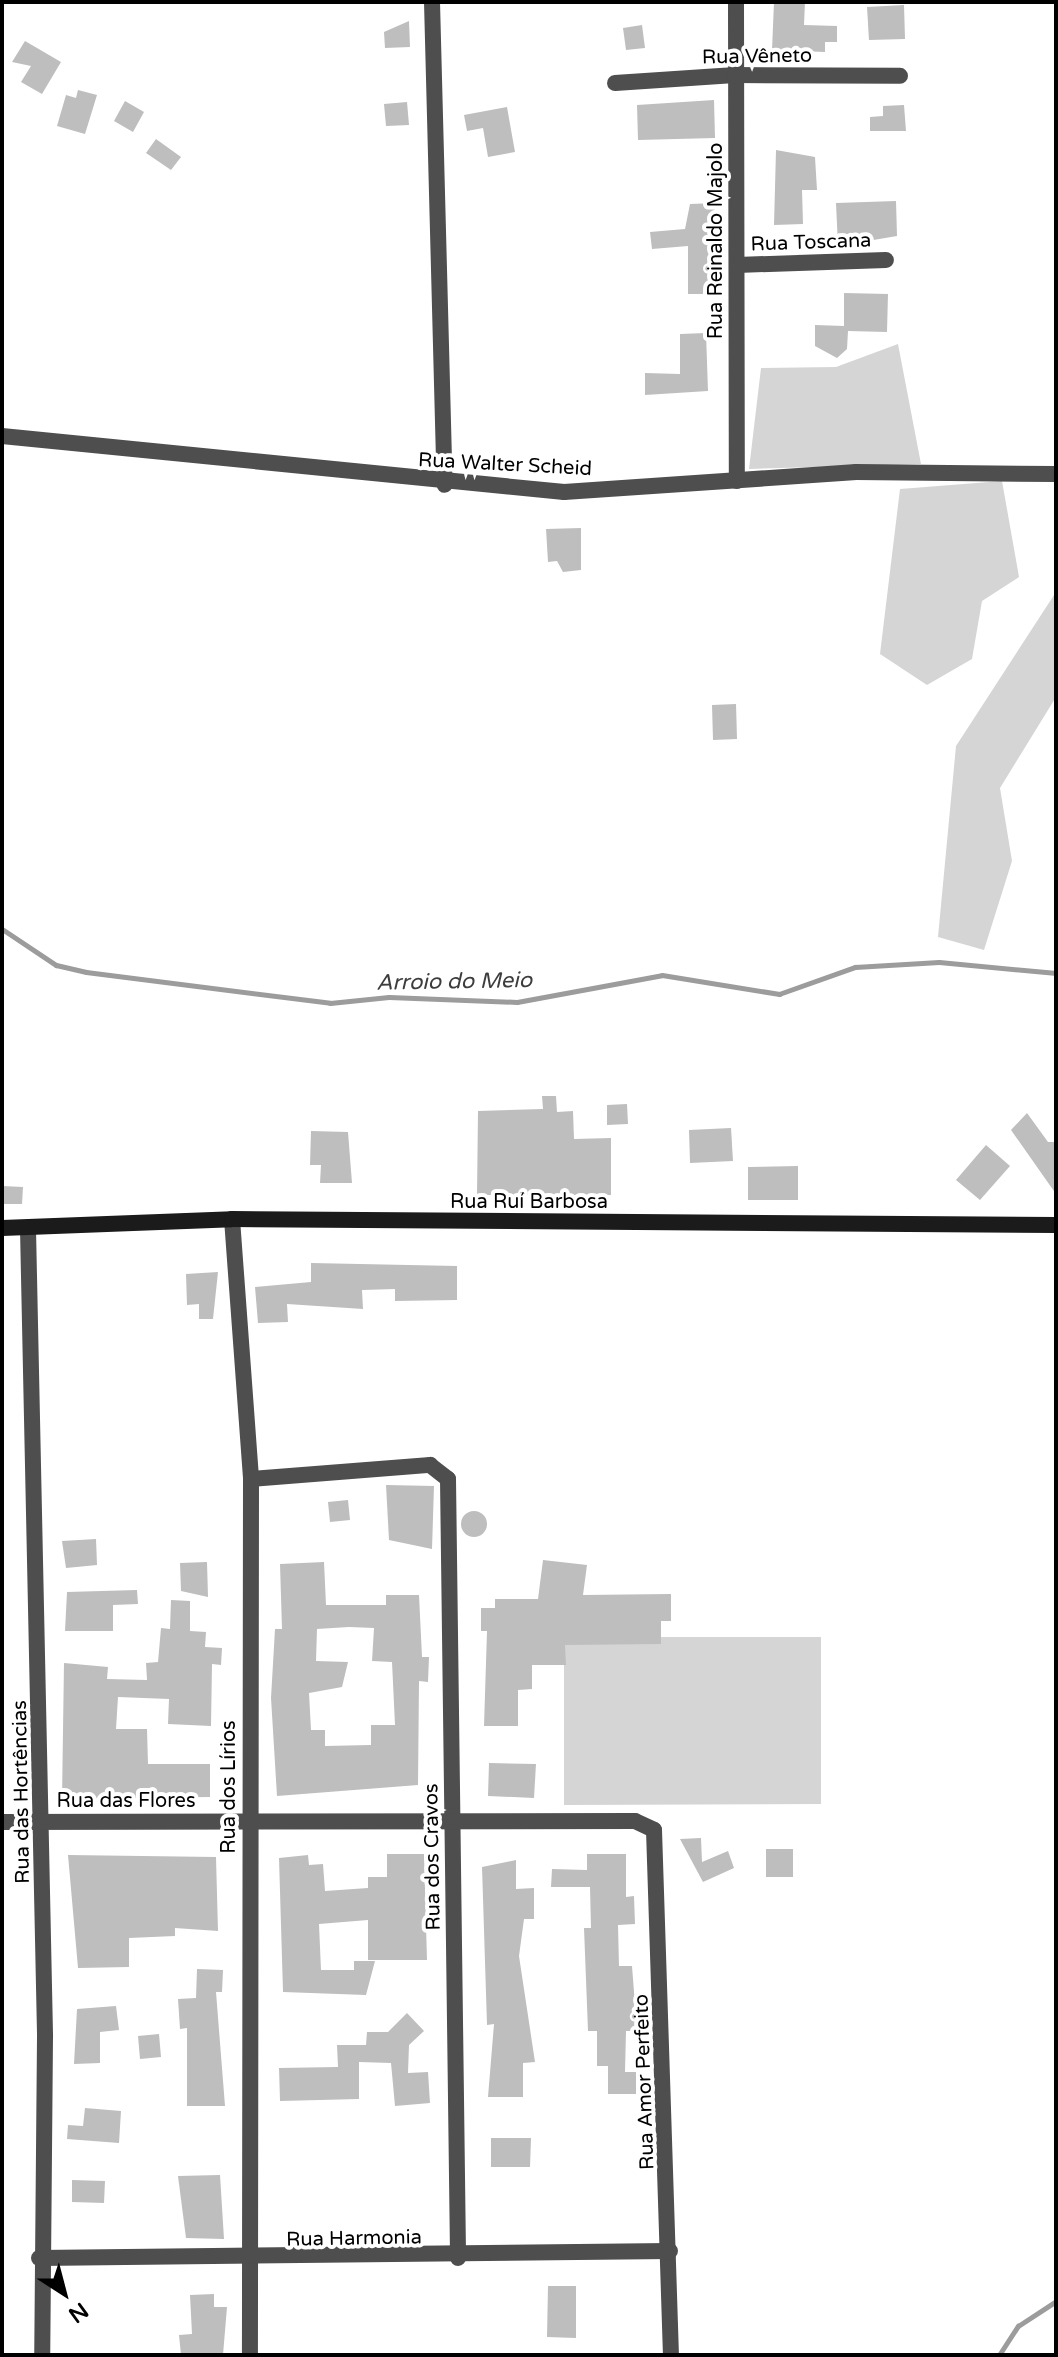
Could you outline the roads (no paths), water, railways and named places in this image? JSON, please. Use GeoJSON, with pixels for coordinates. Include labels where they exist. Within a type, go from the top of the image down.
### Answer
{"type":"FeatureCollection","features":[{"type":"Feature","properties":{"kind":"main road","name":"Rua Ruí Barbosa"},"geometry":{"type":"LineString","coordinates":[[2,1228],[232,1219],[1056,1225]]}},
{"type":"Feature","properties":{"kind":"street"},"geometry":{"type":"LineString","coordinates":[[432,2],[445,485]]}},
{"type":"Feature","properties":{"kind":"street","name":"Rua Reinaldo Majolo"},"geometry":{"type":"LineString","coordinates":[[736,2],[737,481]]}},
{"type":"Feature","properties":{"kind":"street","name":"Rua Vêneto"},"geometry":{"type":"LineString","coordinates":[[615,83],[735,75],[900,76]]}},
{"type":"Feature","properties":{"kind":"street","name":"Rua Toscana"},"geometry":{"type":"LineString","coordinates":[[737,265],[886,260]]}},
{"type":"Feature","properties":{"kind":"street","name":"Rua Walter Scheid"},"geometry":{"type":"LineString","coordinates":[[2,436],[445,485],[564,492],[856,472],[1056,474]]}},
{"type":"Feature","properties":{"kind":"street","name":"Rua dos Lírios"},"geometry":{"type":"LineString","coordinates":[[232,1219],[251,1479],[250,2355]]}},
{"type":"Feature","properties":{"kind":"street","name":"Rua das Hortências"},"geometry":{"type":"LineString","coordinates":[[28,1229],[42,1821],[39,2258],[42,2355]]}},
{"type":"Feature","properties":{"kind":"street","name":"Rua dos Cravos"},"geometry":{"type":"LineString","coordinates":[[251,1479],[430,1465],[448,1479],[458,2258]]}},
{"type":"Feature","properties":{"kind":"street","name":"Rua das Flores"},"geometry":{"type":"LineString","coordinates":[[2,1822],[635,1821]]}},
{"type":"Feature","properties":{"kind":"street","name":"Rua Amor Perfeito"},"geometry":{"type":"LineString","coordinates":[[635,1821],[654,1830],[659,1849],[671,2355]]}},
{"type":"Feature","properties":{"kind":"street","name":"Rua Harmonia"},"geometry":{"type":"LineString","coordinates":[[39,2258],[458,2258],[670,2251]]}},
{"type":"Feature","properties":{"kind":"waterway","name":"Arroio do Meio"},"geometry":{"type":"LineString","coordinates":[[2,929],[56,965],[86,972],[330,1003],[389,997],[517,1002],[662,975],[779,994],[855,967],[939,962],[1056,973]]}},
{"type":"Feature","properties":{"kind":"waterway"},"geometry":{"type":"LineString","coordinates":[[999,2355],[1018,2326],[1056,2301]]}}]}
